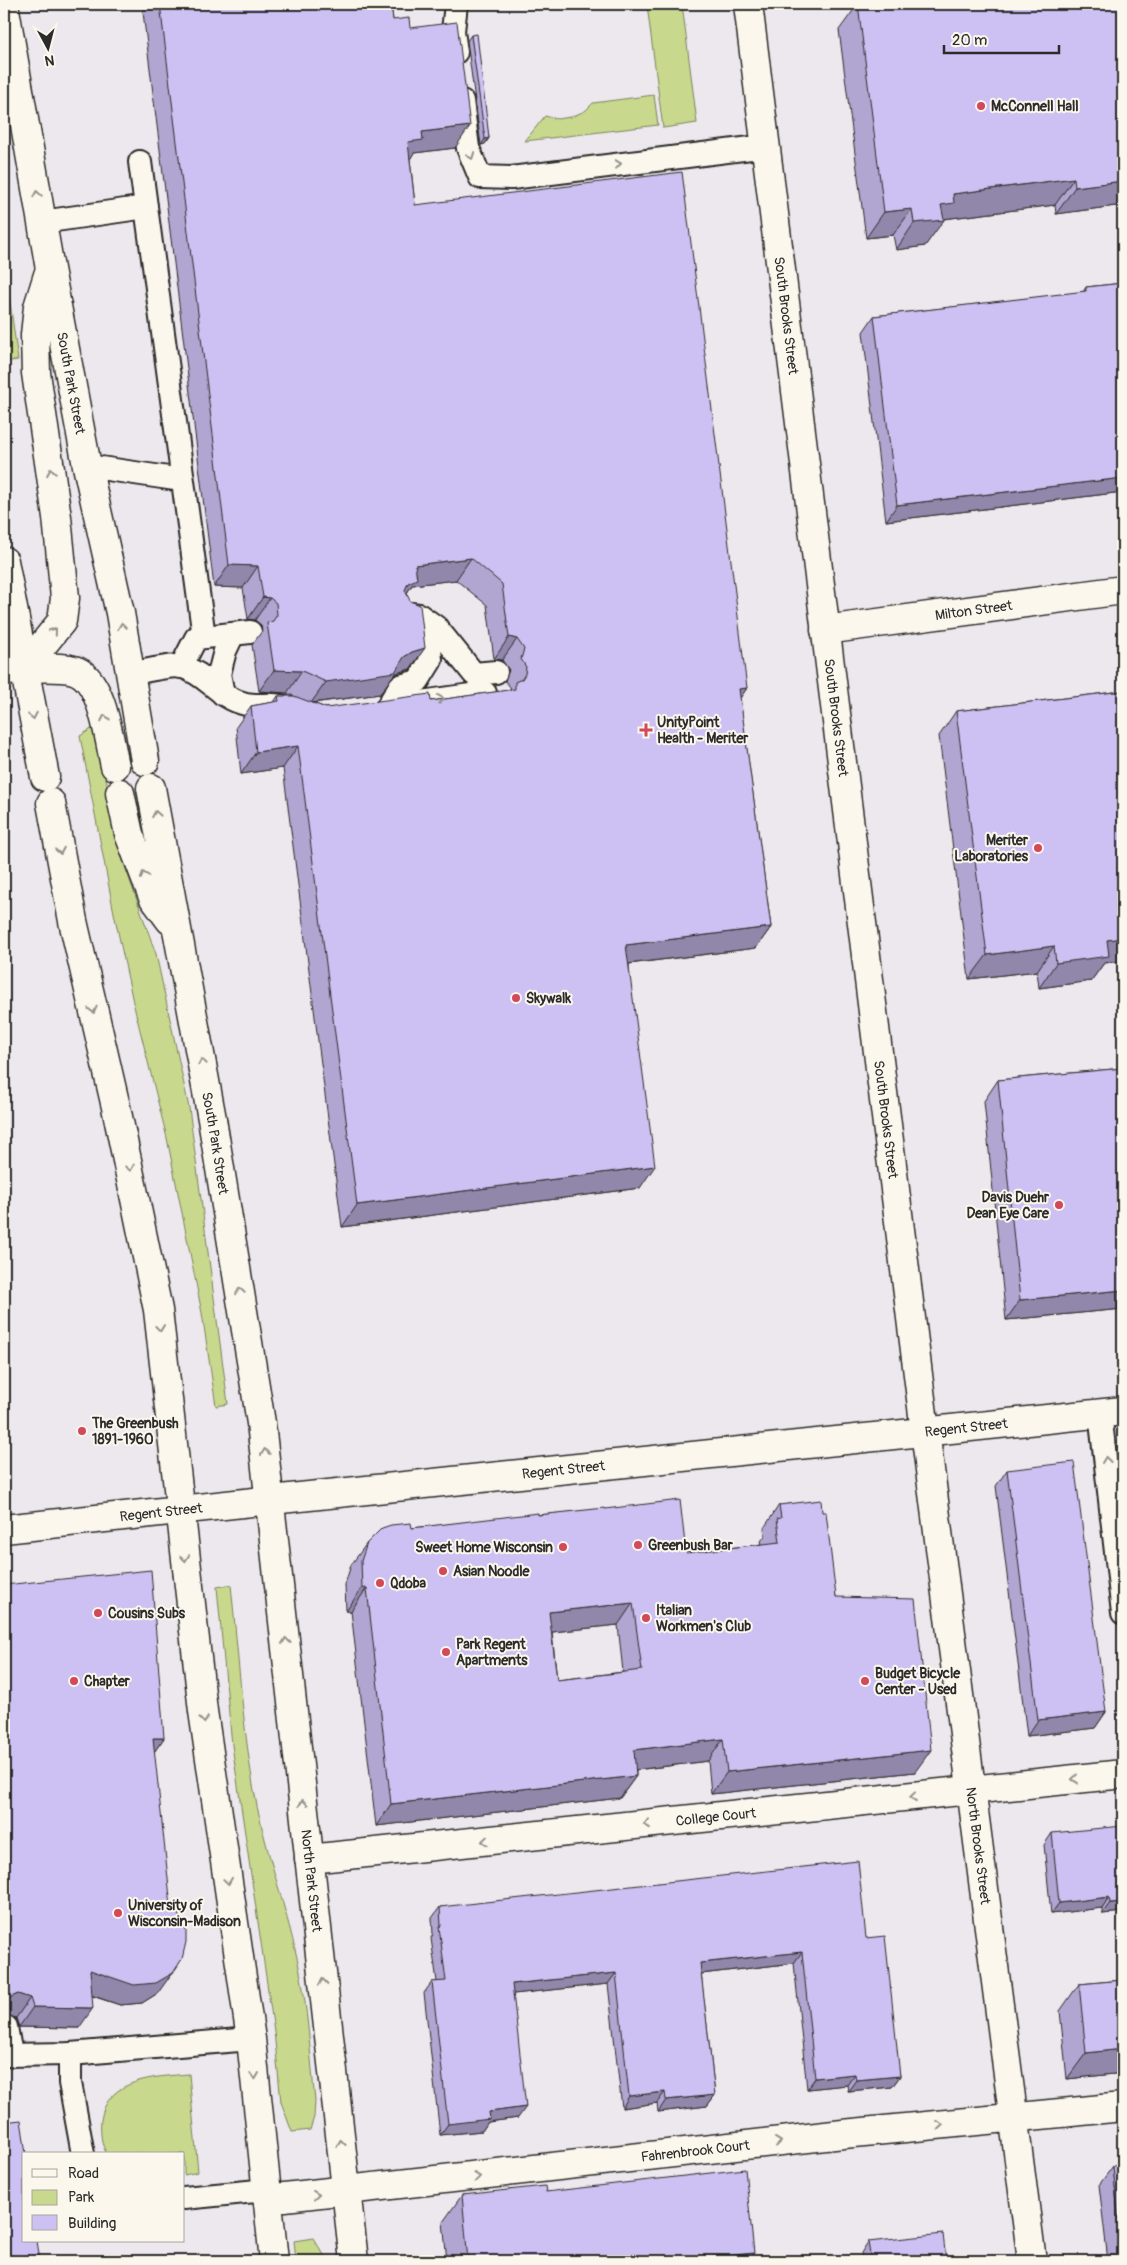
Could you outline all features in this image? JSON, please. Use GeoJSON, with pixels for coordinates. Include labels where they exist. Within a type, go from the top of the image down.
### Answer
{"type":"FeatureCollection","features":[{"type":"Feature","properties":{"kind":"main road","name":"South Park Street"},"geometry":{"type":"LineString","coordinates":[[4,4],[50,269],[87,466],[120,613],[145,761]]}},
{"type":"Feature","properties":{"kind":"main road","name":"South Brooks Street"},"geometry":{"type":"LineString","coordinates":[[748,4],[925,1431]]}},
{"type":"Feature","properties":{"kind":"main road"},"geometry":{"type":"LineString","coordinates":[[14,670],[62,621],[65,598],[58,517],[36,373],[35,335],[38,307],[50,269]]}},
{"type":"Feature","properties":{"kind":"main road"},"geometry":{"type":"LineString","coordinates":[[4,561],[14,670],[46,777]]}},
{"type":"Feature","properties":{"kind":"main road","name":"Milton Street"},"geometry":{"type":"LineString","coordinates":[[825,630],[1123,590]]}},
{"type":"Feature","properties":{"kind":"main road"},"geometry":{"type":"LineString","coordinates":[[14,670],[72,670],[80,672],[101,702],[114,766]]}},
{"type":"Feature","properties":{"kind":"main road","name":"South Park Street"},"geometry":{"type":"LineString","coordinates":[[151,788],[214,1129],[271,1500]]}},
{"type":"Feature","properties":{"kind":"main road"},"geometry":{"type":"LineString","coordinates":[[120,792],[128,834],[153,897],[178,931]]}},
{"type":"Feature","properties":{"kind":"main road"},"geometry":{"type":"LineString","coordinates":[[51,803],[73,921],[116,1107],[156,1300],[203,1711],[251,2039],[274,2261]]}},
{"type":"Feature","properties":{"kind":"main road","name":"Regent Street"},"geometry":{"type":"LineString","coordinates":[[4,1529],[1112,1412]]}},
{"type":"Feature","properties":{"kind":"main road","name":"North Brooks Street"},"geometry":{"type":"LineString","coordinates":[[925,1431],[1012,2118],[1032,2261]]}},
{"type":"Feature","properties":{"kind":"main road","name":"North Park Street"},"geometry":{"type":"LineString","coordinates":[[271,1500],[354,2261]]}},
{"type":"Feature","properties":{"kind":"main road","name":"College Court"},"geometry":{"type":"LineString","coordinates":[[309,1859],[1123,1774]]}},
{"type":"Feature","properties":{"kind":"main road","name":"Fahrenbrook Court"},"geometry":{"type":"LineString","coordinates":[[267,2195],[346,2192],[843,2134],[1123,2107]]}},
{"type":"Feature","properties":{"kind":"lane"},"geometry":{"type":"LineString","coordinates":[[456,4],[453,31],[468,148],[480,177],[511,178],[767,146]]}},
{"type":"Feature","properties":{"kind":"lane"},"geometry":{"type":"LineString","coordinates":[[140,162],[204,637]]}},
{"type":"Feature","properties":{"kind":"lane"},"geometry":{"type":"LineString","coordinates":[[42,222],[146,207]]}},
{"type":"Feature","properties":{"kind":"lane"},"geometry":{"type":"LineString","coordinates":[[87,466],[182,480]]}},
{"type":"Feature","properties":{"kind":"lane"},"geometry":{"type":"LineString","coordinates":[[411,614],[436,627],[474,674],[497,682],[379,707],[400,686],[418,681],[431,660],[429,640],[411,614]]}},
{"type":"Feature","properties":{"kind":"lane"},"geometry":{"type":"LineString","coordinates":[[181,666],[196,638],[242,633],[225,651],[218,674],[223,694]]}},
{"type":"Feature","properties":{"kind":"lane"},"geometry":{"type":"LineString","coordinates":[[129,674],[181,666],[204,677],[223,694],[245,704],[282,705],[309,717]]}},
{"type":"Feature","properties":{"kind":"lane"},"geometry":{"type":"LineString","coordinates":[[1112,1412],[1123,1613]]}},
{"type":"Feature","properties":{"kind":"lane"},"geometry":{"type":"LineString","coordinates":[[6,2027],[7,2055],[70,2054],[251,2039]]}},
{"type":"Feature","properties":{"kind":"lane"},"geometry":{"type":"LineString","coordinates":[[70,2054],[70,2082],[84,2152]]}},
{"type":"Feature","properties":{"kind":"lane"},"geometry":{"type":"LineString","coordinates":[[185,2198],[267,2195]]}},
{"type":"Feature","properties":{"kind":"green space"},"geometry":{"type":"Polygon","coordinates":[[[682,4],[697,123],[663,128],[647,5],[682,4]]]}},
{"type":"Feature","properties":{"kind":"green space"},"geometry":{"type":"Polygon","coordinates":[[[654,95],[658,125],[525,141],[545,116],[557,119],[571,117],[585,111],[593,103],[654,95]]]}},
{"type":"Feature","properties":{"kind":"green space"},"geometry":{"type":"Polygon","coordinates":[[[4,259],[18,360],[4,362],[4,259]]]}},
{"type":"Feature","properties":{"kind":"green space"},"geometry":{"type":"Polygon","coordinates":[[[93,728],[101,753],[122,858],[156,954],[189,1108],[228,1404],[216,1406],[202,1313],[167,1138],[133,1002],[114,913],[80,736],[93,728]]]}},
{"type":"Feature","properties":{"kind":"green space"},"geometry":{"type":"Polygon","coordinates":[[[231,1585],[243,1710],[253,1785],[262,1830],[293,1940],[304,1996],[315,2101],[314,2117],[310,2130],[292,2132],[281,2102],[274,2031],[232,1745],[217,1587],[231,1585]]]}},
{"type":"Feature","properties":{"kind":"green space"},"geometry":{"type":"Polygon","coordinates":[[[189,2074],[198,2172],[185,2175],[185,2152],[106,2152],[103,2146],[101,2120],[105,2106],[112,2096],[134,2082],[189,2074]]]}},
{"type":"Feature","properties":{"kind":"green space"},"geometry":{"type":"Polygon","coordinates":[[[313,2238],[328,2261],[296,2261],[294,2241],[313,2238]]]}},
{"type":"Feature","properties":{"kind":"building"},"geometry":{"type":"Polygon","coordinates":[[[160,4],[391,4],[393,20],[409,18],[410,28],[457,22],[470,126],[422,132],[423,140],[408,142],[415,205],[682,172],[747,688],[739,689],[771,927],[626,945],[655,1166],[357,1205],[298,746],[256,752],[251,706],[279,701],[278,696],[294,696],[326,708],[430,694],[431,701],[515,689],[515,682],[522,679],[525,674],[526,667],[521,659],[524,649],[517,639],[509,637],[502,584],[471,558],[415,565],[417,579],[408,583],[405,590],[410,601],[420,605],[425,648],[404,657],[395,672],[326,682],[302,671],[274,670],[267,623],[273,621],[277,615],[276,603],[270,598],[263,597],[258,566],[229,565],[160,4]]]}},
{"type":"Feature","properties":{"kind":"building","name":"McConnell Hall"},"geometry":{"type":"Polygon","coordinates":[[[858,4],[1122,4],[1123,181],[1075,187],[1074,178],[953,194],[954,203],[941,205],[944,220],[914,223],[912,209],[884,212],[858,4]]]}},
{"type":"Feature","properties":{"kind":"building"},"geometry":{"type":"Polygon","coordinates":[[[477,34],[489,138],[485,139],[471,35],[477,34]]]}},
{"type":"Feature","properties":{"kind":"building"},"geometry":{"type":"Polygon","coordinates":[[[1123,283],[1123,478],[897,505],[874,316],[1086,291],[1086,287],[1123,283]]]}},
{"type":"Feature","properties":{"kind":"building","name":"Meriter Laboratories"},"geometry":{"type":"Polygon","coordinates":[[[1123,691],[1123,938],[1107,940],[1109,956],[1056,963],[1054,946],[987,955],[956,711],[1123,691]]]}},
{"type":"Feature","properties":{"kind":"building","name":"Davis Duehr Dean Eye Care"},"geometry":{"type":"Polygon","coordinates":[[[1123,1068],[1123,1290],[1020,1300],[998,1080],[1123,1068]]]}},
{"type":"Feature","properties":{"kind":"building"},"geometry":{"type":"Polygon","coordinates":[[[1074,1462],[1106,1712],[1038,1720],[1007,1470],[1074,1462]]]}},
{"type":"Feature","properties":{"kind":"building"},"geometry":{"type":"Polygon","coordinates":[[[680,1500],[686,1553],[780,1542],[777,1519],[781,1518],[779,1505],[821,1500],[822,1512],[826,1512],[836,1597],[915,1599],[931,1750],[727,1772],[723,1739],[634,1750],[636,1776],[391,1804],[367,1588],[362,1588],[361,1561],[367,1543],[382,1528],[391,1525],[411,1523],[412,1528],[538,1513],[538,1515],[680,1500]],[[633,1603],[549,1612],[557,1680],[642,1670],[633,1603]]]}},
{"type":"Feature","properties":{"kind":"building"},"geometry":{"type":"Polygon","coordinates":[[[151,1570],[164,1738],[153,1738],[171,1907],[177,1912],[186,1931],[186,1942],[182,1959],[173,1973],[156,1983],[134,1985],[90,1970],[93,2008],[33,2007],[30,1998],[18,1994],[11,1997],[7,2006],[4,2006],[4,1585],[151,1570]]]}},
{"type":"Feature","properties":{"kind":"building"},"geometry":{"type":"Polygon","coordinates":[[[1123,1826],[1123,1902],[1110,1903],[1109,1897],[1059,1903],[1052,1833],[1123,1826]]]}},
{"type":"Feature","properties":{"kind":"building"},"geometry":{"type":"Polygon","coordinates":[[[858,1861],[866,1938],[885,1936],[900,2076],[856,2080],[855,2074],[815,2078],[802,1952],[700,1963],[715,2095],[666,2100],[665,2092],[629,2096],[616,1973],[512,1984],[526,2107],[489,2112],[490,2119],[448,2124],[432,1982],[446,1981],[439,1927],[441,1926],[440,1907],[858,1861]]]}},
{"type":"Feature","properties":{"kind":"building"},"geometry":{"type":"Polygon","coordinates":[[[1123,1980],[1123,2049],[1086,2053],[1079,1984],[1123,1980]]]}},
{"type":"Feature","properties":{"kind":"building"},"geometry":{"type":"Polygon","coordinates":[[[21,2120],[26,2152],[22,2152],[22,2242],[37,2242],[40,2261],[4,2261],[4,2122],[21,2120]]]}},
{"type":"Feature","properties":{"kind":"building"},"geometry":{"type":"Polygon","coordinates":[[[1123,2165],[1123,2261],[1113,2166],[1123,2165]]]}},
{"type":"Feature","properties":{"kind":"building"},"geometry":{"type":"Polygon","coordinates":[[[745,2169],[754,2253],[677,2261],[468,2261],[462,2195],[545,2186],[546,2192],[745,2169]]]}},
{"type":"Feature","properties":{"kind":"building"},"geometry":{"type":"Polygon","coordinates":[[[943,2234],[946,2261],[871,2261],[868,2242],[943,2234]]]}},
{"type":"Feature","properties":{"kind":"place","name":"McConnell Hall"},"geometry":{"type":"Point","coordinates":[981,106]}},
{"type":"Feature","properties":{"kind":"place","name":"UnityPoint Health - Meriter"},"geometry":{"type":"Point","coordinates":[646,730]}},
{"type":"Feature","properties":{"kind":"place","name":"Meriter Laboratories"},"geometry":{"type":"Point","coordinates":[1038,848]}},
{"type":"Feature","properties":{"kind":"place","name":"Skywalk"},"geometry":{"type":"Point","coordinates":[516,998]}},
{"type":"Feature","properties":{"kind":"place","name":"Davis Duehr Dean Eye Care"},"geometry":{"type":"Point","coordinates":[1059,1205]}},
{"type":"Feature","properties":{"kind":"place","name":"The Greenbush 1891-1960"},"geometry":{"type":"Point","coordinates":[82,1431]}},
{"type":"Feature","properties":{"kind":"place","name":"Greenbush Bar"},"geometry":{"type":"Point","coordinates":[638,1545]}},
{"type":"Feature","properties":{"kind":"place","name":"Sweet Home Wisconsin"},"geometry":{"type":"Point","coordinates":[563,1547]}},
{"type":"Feature","properties":{"kind":"place","name":"Asian Noodle"},"geometry":{"type":"Point","coordinates":[443,1571]}},
{"type":"Feature","properties":{"kind":"place","name":"Qdoba"},"geometry":{"type":"Point","coordinates":[380,1583]}},
{"type":"Feature","properties":{"kind":"place","name":"Cousins Subs"},"geometry":{"type":"Point","coordinates":[98,1613]}},
{"type":"Feature","properties":{"kind":"place","name":"Italian Workmen's Club"},"geometry":{"type":"Point","coordinates":[646,1618]}},
{"type":"Feature","properties":{"kind":"place","name":"Park Regent Apartments"},"geometry":{"type":"Point","coordinates":[446,1652]}},
{"type":"Feature","properties":{"kind":"place","name":"Chapter"},"geometry":{"type":"Point","coordinates":[74,1681]}},
{"type":"Feature","properties":{"kind":"place","name":"Budget Bicycle Center - Used"},"geometry":{"type":"Point","coordinates":[865,1681]}},
{"type":"Feature","properties":{"kind":"place","name":"University of Wisconsin-Madison"},"geometry":{"type":"Point","coordinates":[118,1913]}}]}
